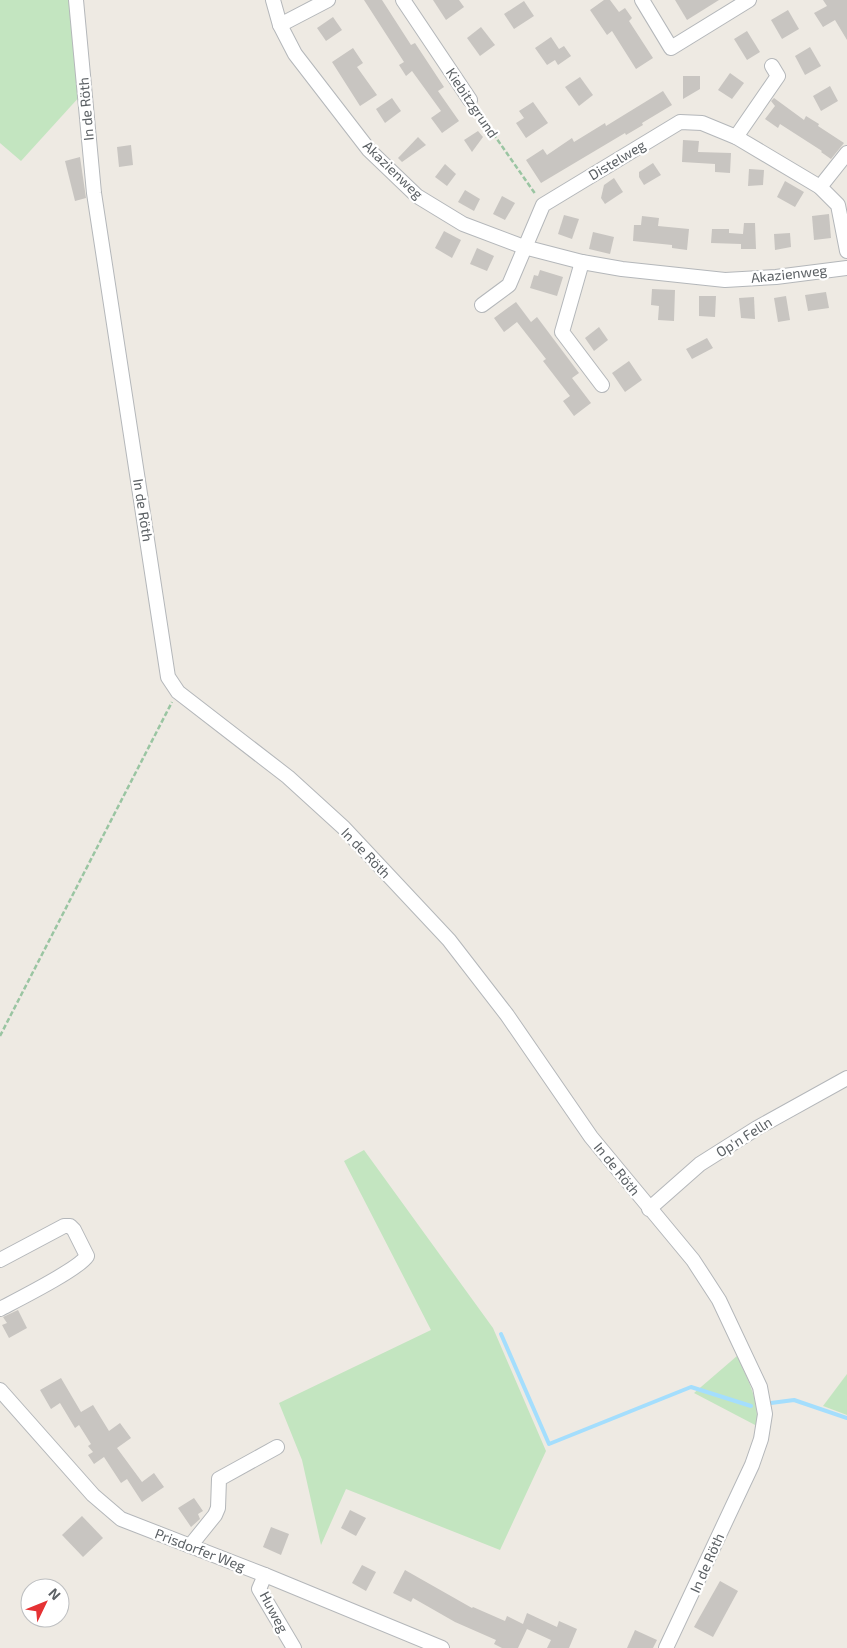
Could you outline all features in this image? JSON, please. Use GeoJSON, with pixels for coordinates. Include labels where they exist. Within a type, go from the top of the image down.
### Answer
{"type":"FeatureCollection","features":[{"type":"Feature","properties":{"kind":"street","name":"In de Röth"},"geometry":{"type":"LineString","coordinates":[[76,0],[94,193],[168,677],[178,692],[288,777],[344,828],[449,940],[507,1015],[591,1137],[693,1260],[718,1300],[760,1387],[765,1414],[762,1439],[752,1465],[666,1648]]}},
{"type":"Feature","properties":{"kind":"street","name":"Akazienweg"},"geometry":{"type":"LineString","coordinates":[[273,0],[280,25],[296,54],[369,150],[417,196],[462,224],[524,247],[582,262],[622,269],[725,280],[776,277],[847,268]]}},
{"type":"Feature","properties":{"kind":"street"},"geometry":{"type":"LineString","coordinates":[[280,25],[328,0]]}},
{"type":"Feature","properties":{"kind":"street","name":"Kiebitzgrund"},"geometry":{"type":"LineString","coordinates":[[403,0],[470,100]]}},
{"type":"Feature","properties":{"kind":"street"},"geometry":{"type":"LineString","coordinates":[[642,0],[671,48],[749,0]]}},
{"type":"Feature","properties":{"kind":"street"},"geometry":{"type":"LineString","coordinates":[[736,136],[778,76]]}},
{"type":"Feature","properties":{"kind":"street","name":"Distelweg"},"geometry":{"type":"LineString","coordinates":[[543,205],[680,122],[702,123],[736,136],[820,187],[838,205],[847,251]]}},
{"type":"Feature","properties":{"kind":"street"},"geometry":{"type":"LineString","coordinates":[[820,187],[847,153]]}},
{"type":"Feature","properties":{"kind":"street"},"geometry":{"type":"LineString","coordinates":[[482,304],[508,285],[543,205]]}},
{"type":"Feature","properties":{"kind":"street"},"geometry":{"type":"LineString","coordinates":[[582,262],[562,332],[602,385]]}},
{"type":"Feature","properties":{"kind":"street","name":"Op'n Felln"},"geometry":{"type":"LineString","coordinates":[[649,1208],[700,1164],[757,1128],[847,1078]]}},
{"type":"Feature","properties":{"kind":"street"},"geometry":{"type":"LineString","coordinates":[[0,1260],[64,1226],[70,1226],[74,1230],[87,1256],[84,1261],[72,1269],[0,1309]]}},
{"type":"Feature","properties":{"kind":"street","name":"Prisdorfer Weg"},"geometry":{"type":"LineString","coordinates":[[0,1390],[93,1495],[121,1519],[265,1575],[442,1648]]}},
{"type":"Feature","properties":{"kind":"street"},"geometry":{"type":"LineString","coordinates":[[190,1546],[215,1515],[218,1508],[219,1479],[278,1447]]}},
{"type":"Feature","properties":{"kind":"street","name":"Huweg"},"geometry":{"type":"LineString","coordinates":[[265,1575],[259,1588],[294,1648]]}},
{"type":"Feature","properties":{"kind":"path","name":"Kiebitzgrund"},"geometry":{"type":"LineString","coordinates":[[470,100],[543,205]]}},
{"type":"Feature","properties":{"kind":"path"},"geometry":{"type":"LineString","coordinates":[[0,1036],[178,692]]}},
{"type":"Feature","properties":{"kind":"green space"},"geometry":{"type":"Polygon","coordinates":[[[0,0],[71,0],[81,95],[21,161],[0,143],[0,0]]]}},
{"type":"Feature","properties":{"kind":"green space"},"geometry":{"type":"Polygon","coordinates":[[[364,1150],[493,1328],[546,1451],[500,1550],[346,1489],[321,1545],[302,1460],[279,1403],[431,1330],[344,1161],[364,1150]]]}},
{"type":"Feature","properties":{"kind":"green space"},"geometry":{"type":"Polygon","coordinates":[[[737,1356],[754,1398],[757,1426],[694,1393],[737,1356]]]}},
{"type":"Feature","properties":{"kind":"green space"},"geometry":{"type":"Polygon","coordinates":[[[847,1374],[847,1415],[823,1406],[847,1374]]]}},
{"type":"Feature","properties":{"kind":"building"},"geometry":{"type":"Polygon","coordinates":[[[364,0],[382,0],[411,45],[415,43],[444,87],[438,91],[459,121],[442,133],[431,118],[441,111],[412,71],[406,76],[399,65],[404,62],[364,0]]]}},
{"type":"Feature","properties":{"kind":"building"},"geometry":{"type":"Polygon","coordinates":[[[433,0],[459,0],[464,7],[446,20],[433,0]]]}},
{"type":"Feature","properties":{"kind":"building"},"geometry":{"type":"Polygon","coordinates":[[[604,0],[610,0],[619,12],[625,8],[632,18],[629,21],[653,58],[636,69],[612,31],[607,35],[590,10],[604,0]]]}},
{"type":"Feature","properties":{"kind":"building"},"geometry":{"type":"Polygon","coordinates":[[[675,0],[719,0],[687,20],[675,0]]]}},
{"type":"Feature","properties":{"kind":"building"},"geometry":{"type":"Polygon","coordinates":[[[823,0],[847,0],[847,40],[835,20],[823,27],[814,13],[827,6],[823,0]]]}},
{"type":"Feature","properties":{"kind":"building"},"geometry":{"type":"Polygon","coordinates":[[[524,1],[534,16],[514,29],[504,14],[524,1]]]}},
{"type":"Feature","properties":{"kind":"building"},"geometry":{"type":"Polygon","coordinates":[[[788,10],[799,29],[782,39],[771,20],[788,10]]]}},
{"type":"Feature","properties":{"kind":"building"},"geometry":{"type":"Polygon","coordinates":[[[333,17],[342,30],[326,41],[317,28],[333,17]]]}},
{"type":"Feature","properties":{"kind":"building"},"geometry":{"type":"Polygon","coordinates":[[[481,27],[495,45],[480,56],[467,38],[481,27]]]}},
{"type":"Feature","properties":{"kind":"building"},"geometry":{"type":"Polygon","coordinates":[[[747,31],[760,52],[747,60],[734,39],[747,31]]]}},
{"type":"Feature","properties":{"kind":"building"},"geometry":{"type":"Polygon","coordinates":[[[551,37],[559,49],[564,46],[571,56],[558,65],[555,60],[547,65],[535,48],[551,37]]]}},
{"type":"Feature","properties":{"kind":"building"},"geometry":{"type":"Polygon","coordinates":[[[810,47],[821,66],[805,75],[795,56],[810,47]]]}},
{"type":"Feature","properties":{"kind":"building"},"geometry":{"type":"Polygon","coordinates":[[[353,48],[363,63],[357,67],[377,95],[360,106],[332,62],[353,48]]]}},
{"type":"Feature","properties":{"kind":"building"},"geometry":{"type":"Polygon","coordinates":[[[730,73],[744,83],[732,99],[718,90],[730,73]]]}},
{"type":"Feature","properties":{"kind":"building"},"geometry":{"type":"Polygon","coordinates":[[[683,76],[700,76],[700,89],[683,99],[683,76]]]}},
{"type":"Feature","properties":{"kind":"building"},"geometry":{"type":"Polygon","coordinates":[[[580,77],[593,95],[579,106],[565,87],[580,77]]]}},
{"type":"Feature","properties":{"kind":"building"},"geometry":{"type":"Polygon","coordinates":[[[830,86],[838,101],[821,111],[813,96],[830,86]]]}},
{"type":"Feature","properties":{"kind":"building"},"geometry":{"type":"Polygon","coordinates":[[[663,91],[672,105],[642,123],[643,125],[626,135],[625,133],[541,183],[526,160],[543,149],[547,155],[572,138],[574,142],[605,123],[606,126],[663,91]]]}},
{"type":"Feature","properties":{"kind":"building"},"geometry":{"type":"Polygon","coordinates":[[[392,98],[401,111],[385,123],[376,109],[392,98]]]}},
{"type":"Feature","properties":{"kind":"building"},"geometry":{"type":"Polygon","coordinates":[[[774,98],[804,120],[806,116],[819,124],[818,126],[844,143],[831,159],[822,151],[780,124],[778,128],[765,119],[775,106],[771,101],[774,98]]]}},
{"type":"Feature","properties":{"kind":"building"},"geometry":{"type":"Polygon","coordinates":[[[533,102],[548,123],[526,138],[516,123],[524,118],[519,111],[533,102]]]}},
{"type":"Feature","properties":{"kind":"building"},"geometry":{"type":"Polygon","coordinates":[[[478,131],[483,137],[472,152],[464,140],[478,131]]]}},
{"type":"Feature","properties":{"kind":"building"},"geometry":{"type":"Polygon","coordinates":[[[418,137],[426,145],[402,162],[398,158],[418,137]]]}},
{"type":"Feature","properties":{"kind":"building"},"geometry":{"type":"Polygon","coordinates":[[[683,140],[699,141],[698,152],[731,153],[730,173],[715,172],[715,164],[682,162],[683,140]]]}},
{"type":"Feature","properties":{"kind":"building"},"geometry":{"type":"Polygon","coordinates":[[[131,145],[133,165],[119,167],[117,147],[131,145]]]}},
{"type":"Feature","properties":{"kind":"building"},"geometry":{"type":"Polygon","coordinates":[[[80,157],[86,198],[75,201],[65,161],[80,157]]]}},
{"type":"Feature","properties":{"kind":"building"},"geometry":{"type":"Polygon","coordinates":[[[653,163],[661,175],[644,185],[639,177],[639,172],[653,163]]]}},
{"type":"Feature","properties":{"kind":"building"},"geometry":{"type":"Polygon","coordinates":[[[445,164],[456,174],[447,186],[435,177],[445,164]]]}},
{"type":"Feature","properties":{"kind":"building"},"geometry":{"type":"Polygon","coordinates":[[[749,169],[764,170],[763,185],[748,186],[749,169]]]}},
{"type":"Feature","properties":{"kind":"building"},"geometry":{"type":"Polygon","coordinates":[[[614,178],[623,192],[605,204],[601,198],[604,185],[614,178]]]}},
{"type":"Feature","properties":{"kind":"building"},"geometry":{"type":"Polygon","coordinates":[[[785,181],[804,192],[795,207],[777,197],[785,181]]]}},
{"type":"Feature","properties":{"kind":"building"},"geometry":{"type":"Polygon","coordinates":[[[465,190],[480,199],[474,211],[458,202],[465,190]]]}},
{"type":"Feature","properties":{"kind":"building"},"geometry":{"type":"Polygon","coordinates":[[[502,196],[515,203],[505,220],[493,214],[502,196]]]}},
{"type":"Feature","properties":{"kind":"building"},"geometry":{"type":"Polygon","coordinates":[[[829,214],[831,238],[814,240],[812,216],[829,214]]]}},
{"type":"Feature","properties":{"kind":"building"},"geometry":{"type":"Polygon","coordinates":[[[564,215],[579,219],[572,239],[558,234],[564,215]]]}},
{"type":"Feature","properties":{"kind":"building"},"geometry":{"type":"Polygon","coordinates":[[[642,216],[659,218],[658,226],[689,229],[687,250],[672,248],[672,245],[633,241],[634,225],[641,225],[642,216]]]}},
{"type":"Feature","properties":{"kind":"building"},"geometry":{"type":"Polygon","coordinates":[[[744,223],[755,223],[756,249],[741,249],[741,244],[711,243],[712,229],[729,229],[729,233],[743,234],[744,223]]]}},
{"type":"Feature","properties":{"kind":"building"},"geometry":{"type":"Polygon","coordinates":[[[444,231],[461,240],[452,258],[435,248],[444,231]]]}},
{"type":"Feature","properties":{"kind":"building"},"geometry":{"type":"Polygon","coordinates":[[[593,232],[614,237],[610,254],[589,249],[593,232]]]}},
{"type":"Feature","properties":{"kind":"building"},"geometry":{"type":"Polygon","coordinates":[[[790,233],[791,247],[775,250],[774,234],[790,233]]]}},
{"type":"Feature","properties":{"kind":"building"},"geometry":{"type":"Polygon","coordinates":[[[477,248],[494,256],[487,271],[470,264],[477,248]]]}},
{"type":"Feature","properties":{"kind":"building"},"geometry":{"type":"Polygon","coordinates":[[[540,270],[563,277],[557,296],[530,288],[534,275],[538,276],[540,270]]]}},
{"type":"Feature","properties":{"kind":"building"},"geometry":{"type":"Polygon","coordinates":[[[652,289],[675,290],[674,321],[658,320],[659,306],[651,305],[652,289]]]}},
{"type":"Feature","properties":{"kind":"building"},"geometry":{"type":"Polygon","coordinates":[[[826,292],[829,308],[808,311],[805,295],[826,292]]]}},
{"type":"Feature","properties":{"kind":"building"},"geometry":{"type":"Polygon","coordinates":[[[699,296],[716,296],[715,317],[699,316],[699,296]]]}},
{"type":"Feature","properties":{"kind":"building"},"geometry":{"type":"Polygon","coordinates":[[[786,296],[790,320],[778,322],[774,298],[786,296]]]}},
{"type":"Feature","properties":{"kind":"building"},"geometry":{"type":"Polygon","coordinates":[[[754,297],[755,319],[741,318],[739,298],[754,297]]]}},
{"type":"Feature","properties":{"kind":"building"},"geometry":{"type":"Polygon","coordinates":[[[516,302],[531,322],[537,317],[579,373],[572,378],[591,403],[574,416],[563,401],[570,396],[543,361],[546,359],[517,322],[504,332],[494,318],[516,302]]]}},
{"type":"Feature","properties":{"kind":"building"},"geometry":{"type":"Polygon","coordinates":[[[599,327],[608,340],[594,351],[585,338],[599,327]]]}},
{"type":"Feature","properties":{"kind":"building"},"geometry":{"type":"Polygon","coordinates":[[[707,338],[713,348],[692,359],[686,349],[707,338]]]}},
{"type":"Feature","properties":{"kind":"building"},"geometry":{"type":"Polygon","coordinates":[[[629,361],[642,380],[625,392],[612,373],[629,361]]]}},
{"type":"Feature","properties":{"kind":"building"},"geometry":{"type":"Polygon","coordinates":[[[18,1310],[27,1328],[9,1338],[2,1325],[7,1323],[3,1317],[18,1310]]]}},
{"type":"Feature","properties":{"kind":"building"},"geometry":{"type":"Polygon","coordinates":[[[61,1378],[81,1412],[93,1405],[109,1431],[120,1423],[131,1438],[117,1448],[142,1482],[154,1473],[164,1487],[142,1502],[127,1479],[121,1483],[104,1457],[94,1464],[88,1455],[93,1452],[88,1446],[91,1444],[79,1425],[75,1428],[60,1403],[51,1409],[40,1390],[61,1378]]]}},
{"type":"Feature","properties":{"kind":"building"},"geometry":{"type":"Polygon","coordinates":[[[194,1498],[203,1511],[198,1514],[200,1519],[191,1527],[178,1508],[194,1498]]]}},
{"type":"Feature","properties":{"kind":"building"},"geometry":{"type":"Polygon","coordinates":[[[350,1510],[366,1518],[356,1536],[341,1528],[350,1510]]]}},
{"type":"Feature","properties":{"kind":"building"},"geometry":{"type":"Polygon","coordinates":[[[82,1516],[103,1538],[83,1557],[62,1535],[82,1516]]]}},
{"type":"Feature","properties":{"kind":"building"},"geometry":{"type":"Polygon","coordinates":[[[271,1527],[289,1534],[281,1555],[263,1547],[271,1527]]]}},
{"type":"Feature","properties":{"kind":"building"},"geometry":{"type":"Polygon","coordinates":[[[362,1565],[376,1572],[366,1591],[352,1583],[362,1565]]]}},
{"type":"Feature","properties":{"kind":"building"},"geometry":{"type":"Polygon","coordinates":[[[405,1570],[472,1608],[505,1621],[507,1616],[523,1624],[527,1613],[557,1627],[559,1621],[577,1629],[569,1648],[547,1648],[551,1640],[527,1629],[518,1648],[502,1648],[494,1644],[496,1640],[455,1622],[413,1598],[411,1602],[393,1593],[405,1570]]]}},
{"type":"Feature","properties":{"kind":"building"},"geometry":{"type":"Polygon","coordinates":[[[720,1581],[738,1591],[713,1637],[694,1627],[720,1581]]]}},
{"type":"Feature","properties":{"kind":"building"},"geometry":{"type":"Polygon","coordinates":[[[635,1630],[657,1640],[653,1648],[627,1648],[635,1630]]]}},
{"type":"Feature","properties":{"kind":"waterway"},"geometry":{"type":"LineString","coordinates":[[501,1334],[549,1444],[691,1387],[751,1406]]}},
{"type":"Feature","properties":{"kind":"waterway"},"geometry":{"type":"LineString","coordinates":[[771,1403],[794,1400],[847,1418]]}}]}
